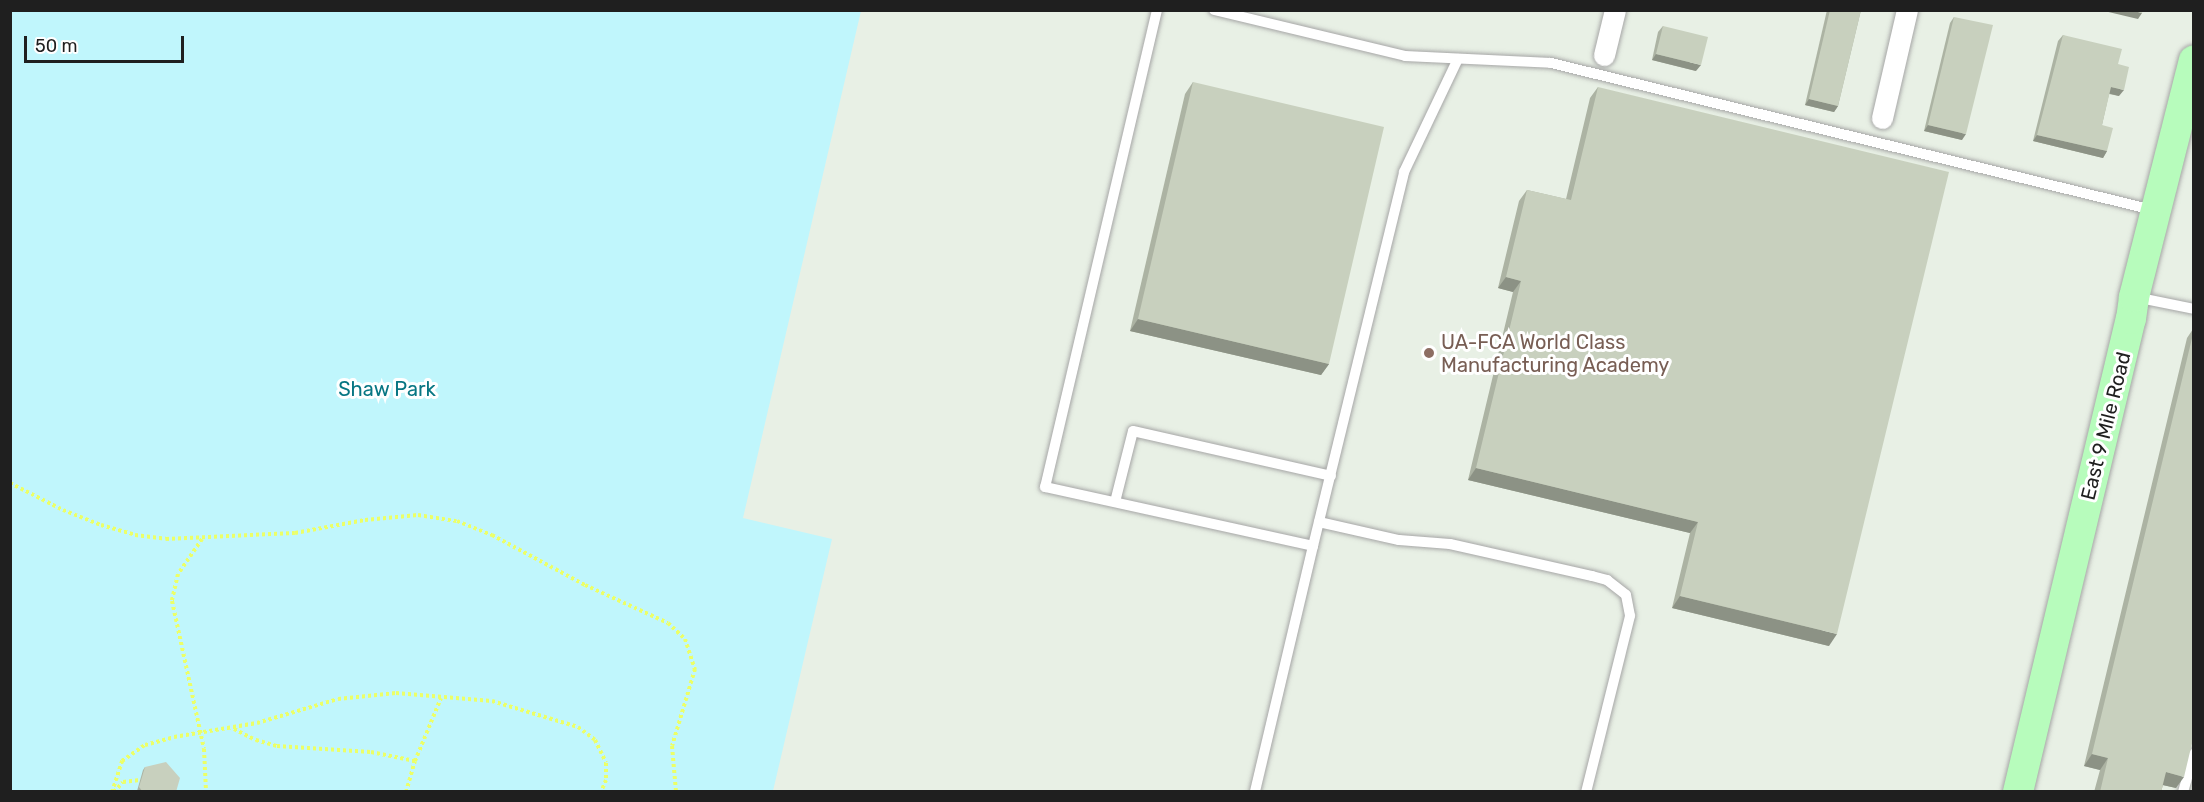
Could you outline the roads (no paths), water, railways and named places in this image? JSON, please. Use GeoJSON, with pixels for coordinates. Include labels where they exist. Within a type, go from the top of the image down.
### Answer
{"type":"FeatureCollection","features":[{"type":"Feature","properties":{"kind":"main road","name":"East 9 Mile Road"},"geometry":{"type":"LineString","coordinates":[[2018,792],[2129,331],[2134,297],[2193,60]]}},
{"type":"Feature","properties":{"kind":"street"},"geometry":{"type":"LineString","coordinates":[[1604,55],[1615,10]]}},
{"type":"Feature","properties":{"kind":"street"},"geometry":{"type":"LineString","coordinates":[[1882,118],[1907,10]]}},
{"type":"Feature","properties":{"kind":"lane"},"geometry":{"type":"LineString","coordinates":[[1157,10],[1045,487],[1313,546]]}},
{"type":"Feature","properties":{"kind":"lane"},"geometry":{"type":"LineString","coordinates":[[1214,10],[1405,56],[1551,63],[2157,212]]}},
{"type":"Feature","properties":{"kind":"lane"},"geometry":{"type":"LineString","coordinates":[[1255,792],[1404,172],[1458,59]]}},
{"type":"Feature","properties":{"kind":"lane"},"geometry":{"type":"LineString","coordinates":[[2134,297],[2193,309]]}},
{"type":"Feature","properties":{"kind":"lane"},"geometry":{"type":"LineString","coordinates":[[1115,502],[1133,431],[1331,476]]}},
{"type":"Feature","properties":{"kind":"lane"},"geometry":{"type":"LineString","coordinates":[[1319,522],[1399,540],[1450,544],[1592,576],[1607,580],[1626,595],[1630,616],[1586,792]]}},
{"type":"Feature","properties":{"kind":"lane"},"geometry":{"type":"LineString","coordinates":[[2183,792],[2193,754]]}},
{"type":"Feature","properties":{"kind":"place","name":"UA-FCA World Class Manufacturing Academy"},"geometry":{"type":"Point","coordinates":[1429,353]}},
{"type":"Feature","properties":{"kind":"park label","name":"Shaw Park"},"geometry":{"type":"Point","coordinates":[387,389]}}]}
